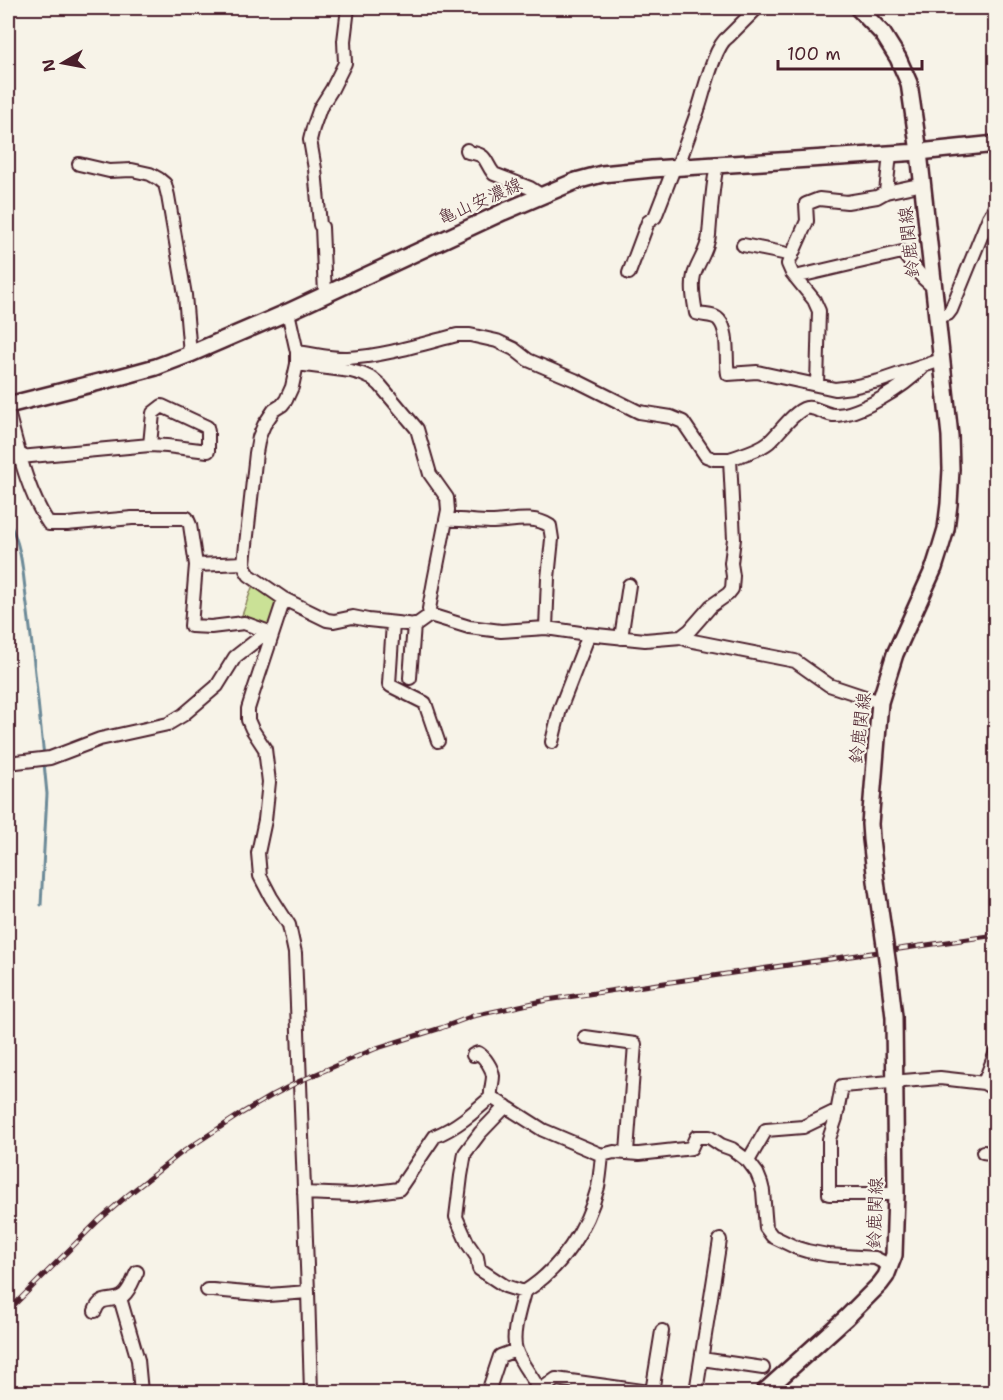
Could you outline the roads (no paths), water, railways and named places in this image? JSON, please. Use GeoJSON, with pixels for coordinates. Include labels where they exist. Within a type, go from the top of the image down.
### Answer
{"type":"FeatureCollection","features":[{"type":"Feature","properties":{"kind":"main road","name":"鈴鹿関線"},"geometry":{"type":"LineString","coordinates":[[764,1392],[880,1284],[891,1266],[894,1255],[896,1194],[894,1017],[870,824],[880,702],[895,654],[934,568],[946,529],[951,488],[951,451],[919,152],[909,83],[898,58],[883,34],[858,8]]}},
{"type":"Feature","properties":{"kind":"main road","name":"亀山安濃線"},"geometry":{"type":"LineString","coordinates":[[8,405],[156,367],[190,354],[288,312],[541,195],[576,181],[602,174],[919,152],[996,144]]}},
{"type":"Feature","properties":{"kind":"street"},"geometry":{"type":"LineString","coordinates":[[325,294],[322,227],[310,140],[320,108],[345,63],[344,41],[348,8]]}},
{"type":"Feature","properties":{"kind":"street"},"geometry":{"type":"LineString","coordinates":[[629,273],[648,222],[655,217],[676,168],[719,49],[725,38],[757,8]]}},
{"type":"Feature","properties":{"kind":"street"},"geometry":{"type":"LineString","coordinates":[[467,150],[479,153],[485,158],[494,174],[530,188],[541,195]]}},
{"type":"Feature","properties":{"kind":"street"},"geometry":{"type":"LineString","coordinates":[[886,192],[890,154]]}},
{"type":"Feature","properties":{"kind":"street"},"geometry":{"type":"LineString","coordinates":[[79,164],[109,171],[140,171],[165,184],[184,295],[190,354]]}},
{"type":"Feature","properties":{"kind":"street"},"geometry":{"type":"LineString","coordinates":[[717,165],[712,186],[709,237],[693,277],[696,313],[720,320],[726,336],[728,374],[757,372],[835,389],[879,381],[941,360]]}},
{"type":"Feature","properties":{"kind":"street"},"geometry":{"type":"LineString","coordinates":[[817,385],[819,311],[814,300],[795,277],[788,264],[807,221],[806,204],[819,199],[847,202],[878,197],[886,192],[914,186]]}},
{"type":"Feature","properties":{"kind":"street"},"geometry":{"type":"LineString","coordinates":[[936,317],[948,314],[951,310],[989,217],[996,206]]}},
{"type":"Feature","properties":{"kind":"street"},"geometry":{"type":"LineString","coordinates":[[743,245],[792,256]]}},
{"type":"Feature","properties":{"kind":"street"},"geometry":{"type":"LineString","coordinates":[[795,277],[902,252],[933,287]]}},
{"type":"Feature","properties":{"kind":"street"},"geometry":{"type":"LineString","coordinates":[[288,312],[297,358],[286,400],[269,417],[259,436],[244,563],[249,575],[284,599],[327,621],[353,617],[416,624],[430,615],[469,627],[501,631],[546,628],[652,641],[681,637],[732,589],[731,562],[734,539],[730,459]]}},
{"type":"Feature","properties":{"kind":"street"},"geometry":{"type":"LineString","coordinates":[[297,358],[349,358],[378,354],[457,335],[470,335],[497,341],[514,349],[528,360],[575,380],[639,412],[670,417],[683,422],[706,456],[714,459],[730,459],[757,449],[767,443],[805,408],[833,415],[870,405],[902,386],[925,366]]}},
{"type":"Feature","properties":{"kind":"street"},"geometry":{"type":"LineString","coordinates":[[297,358],[362,374],[373,379],[417,429],[430,474],[447,498],[448,510],[429,609],[430,615]]}},
{"type":"Feature","properties":{"kind":"street"},"geometry":{"type":"LineString","coordinates":[[20,457],[150,445],[208,451],[207,427],[162,406],[153,413],[150,445]]}},
{"type":"Feature","properties":{"kind":"street"},"geometry":{"type":"LineString","coordinates":[[8,412],[20,457],[40,510],[49,524],[132,518],[187,518],[196,565],[191,626],[211,627],[244,623],[269,633]]}},
{"type":"Feature","properties":{"kind":"street"},"geometry":{"type":"LineString","coordinates":[[446,520],[493,522],[513,519],[534,520],[550,526],[552,539],[546,628]]}},
{"type":"Feature","properties":{"kind":"street"},"geometry":{"type":"LineString","coordinates":[[196,565],[244,563]]}},
{"type":"Feature","properties":{"kind":"street"},"geometry":{"type":"LineString","coordinates":[[621,638],[629,585]]}},
{"type":"Feature","properties":{"kind":"street"},"geometry":{"type":"LineString","coordinates":[[284,599],[269,633],[248,710],[248,720],[265,749],[269,782],[258,854],[260,876],[289,925],[295,953],[310,1392]]}},
{"type":"Feature","properties":{"kind":"street"},"geometry":{"type":"LineString","coordinates":[[393,623],[389,684],[425,703],[438,741]]}},
{"type":"Feature","properties":{"kind":"street"},"geometry":{"type":"LineString","coordinates":[[410,678],[414,624]]}},
{"type":"Feature","properties":{"kind":"street"},"geometry":{"type":"LineString","coordinates":[[8,763],[45,759],[100,739],[168,724],[183,715],[218,686],[235,657],[269,633]]}},
{"type":"Feature","properties":{"kind":"street"},"geometry":{"type":"LineString","coordinates":[[552,742],[560,709],[587,634]]}},
{"type":"Feature","properties":{"kind":"street"},"geometry":{"type":"LineString","coordinates":[[681,637],[795,660],[829,685],[880,702]]}},
{"type":"Feature","properties":{"kind":"street"},"geometry":{"type":"LineString","coordinates":[[585,1037],[635,1044],[627,1152]]}},
{"type":"Feature","properties":{"kind":"street"},"geometry":{"type":"LineString","coordinates":[[984,1083],[996,1052]]}},
{"type":"Feature","properties":{"kind":"street"},"geometry":{"type":"LineString","coordinates":[[472,1055],[478,1053],[483,1056],[491,1070],[493,1075],[491,1097]]}},
{"type":"Feature","properties":{"kind":"street"},"geometry":{"type":"LineString","coordinates":[[896,1194],[829,1194],[829,1139],[838,1110],[842,1086],[940,1078],[984,1083],[996,1090]]}},
{"type":"Feature","properties":{"kind":"street"},"geometry":{"type":"LineString","coordinates":[[304,1193],[353,1195],[399,1190],[435,1136],[444,1133],[468,1117],[491,1097]]}},
{"type":"Feature","properties":{"kind":"street"},"geometry":{"type":"LineString","coordinates":[[491,1097],[543,1130],[602,1155],[614,1152],[639,1154],[691,1148],[696,1137],[709,1137],[732,1149],[748,1161],[757,1173],[763,1191],[766,1228],[772,1236],[797,1248],[817,1253],[875,1258],[891,1266]]}},
{"type":"Feature","properties":{"kind":"street"},"geometry":{"type":"LineString","coordinates":[[506,1106],[480,1133],[465,1153],[456,1217],[468,1244],[477,1257],[479,1269],[505,1286],[524,1292]]}},
{"type":"Feature","properties":{"kind":"street"},"geometry":{"type":"LineString","coordinates":[[748,1161],[766,1130],[803,1127],[838,1110]]}},
{"type":"Feature","properties":{"kind":"street"},"geometry":{"type":"LineString","coordinates":[[602,1155],[598,1186],[592,1206],[579,1232],[559,1263],[524,1292],[516,1327],[516,1350],[540,1392],[556,1379],[611,1389],[650,1392],[662,1331]]}},
{"type":"Feature","properties":{"kind":"street"},"geometry":{"type":"LineString","coordinates":[[696,1392],[720,1240]]}},
{"type":"Feature","properties":{"kind":"street"},"geometry":{"type":"LineString","coordinates":[[94,1311],[101,1302],[120,1298],[127,1293],[137,1272]]}},
{"type":"Feature","properties":{"kind":"street"},"geometry":{"type":"LineString","coordinates":[[207,1290],[268,1295],[308,1292]]}},
{"type":"Feature","properties":{"kind":"street"},"geometry":{"type":"LineString","coordinates":[[120,1298],[138,1360],[141,1392]]}},
{"type":"Feature","properties":{"kind":"street"},"geometry":{"type":"LineString","coordinates":[[489,1389],[500,1356],[516,1350]]}},
{"type":"Feature","properties":{"kind":"street"},"geometry":{"type":"LineString","coordinates":[[702,1359],[764,1368]]}},
{"type":"Feature","properties":{"kind":"waterway"},"geometry":{"type":"LineString","coordinates":[[8,521],[17,541],[22,562],[44,756]]}},
{"type":"Feature","properties":{"kind":"waterway"},"geometry":{"type":"LineString","coordinates":[[41,905],[47,794],[44,763]]}},
{"type":"Feature","properties":{"kind":"railway"},"geometry":{"type":"LineString","coordinates":[[8,1311],[99,1220],[181,1153],[271,1096],[377,1048],[473,1016],[547,1000],[996,935]]}}]}
